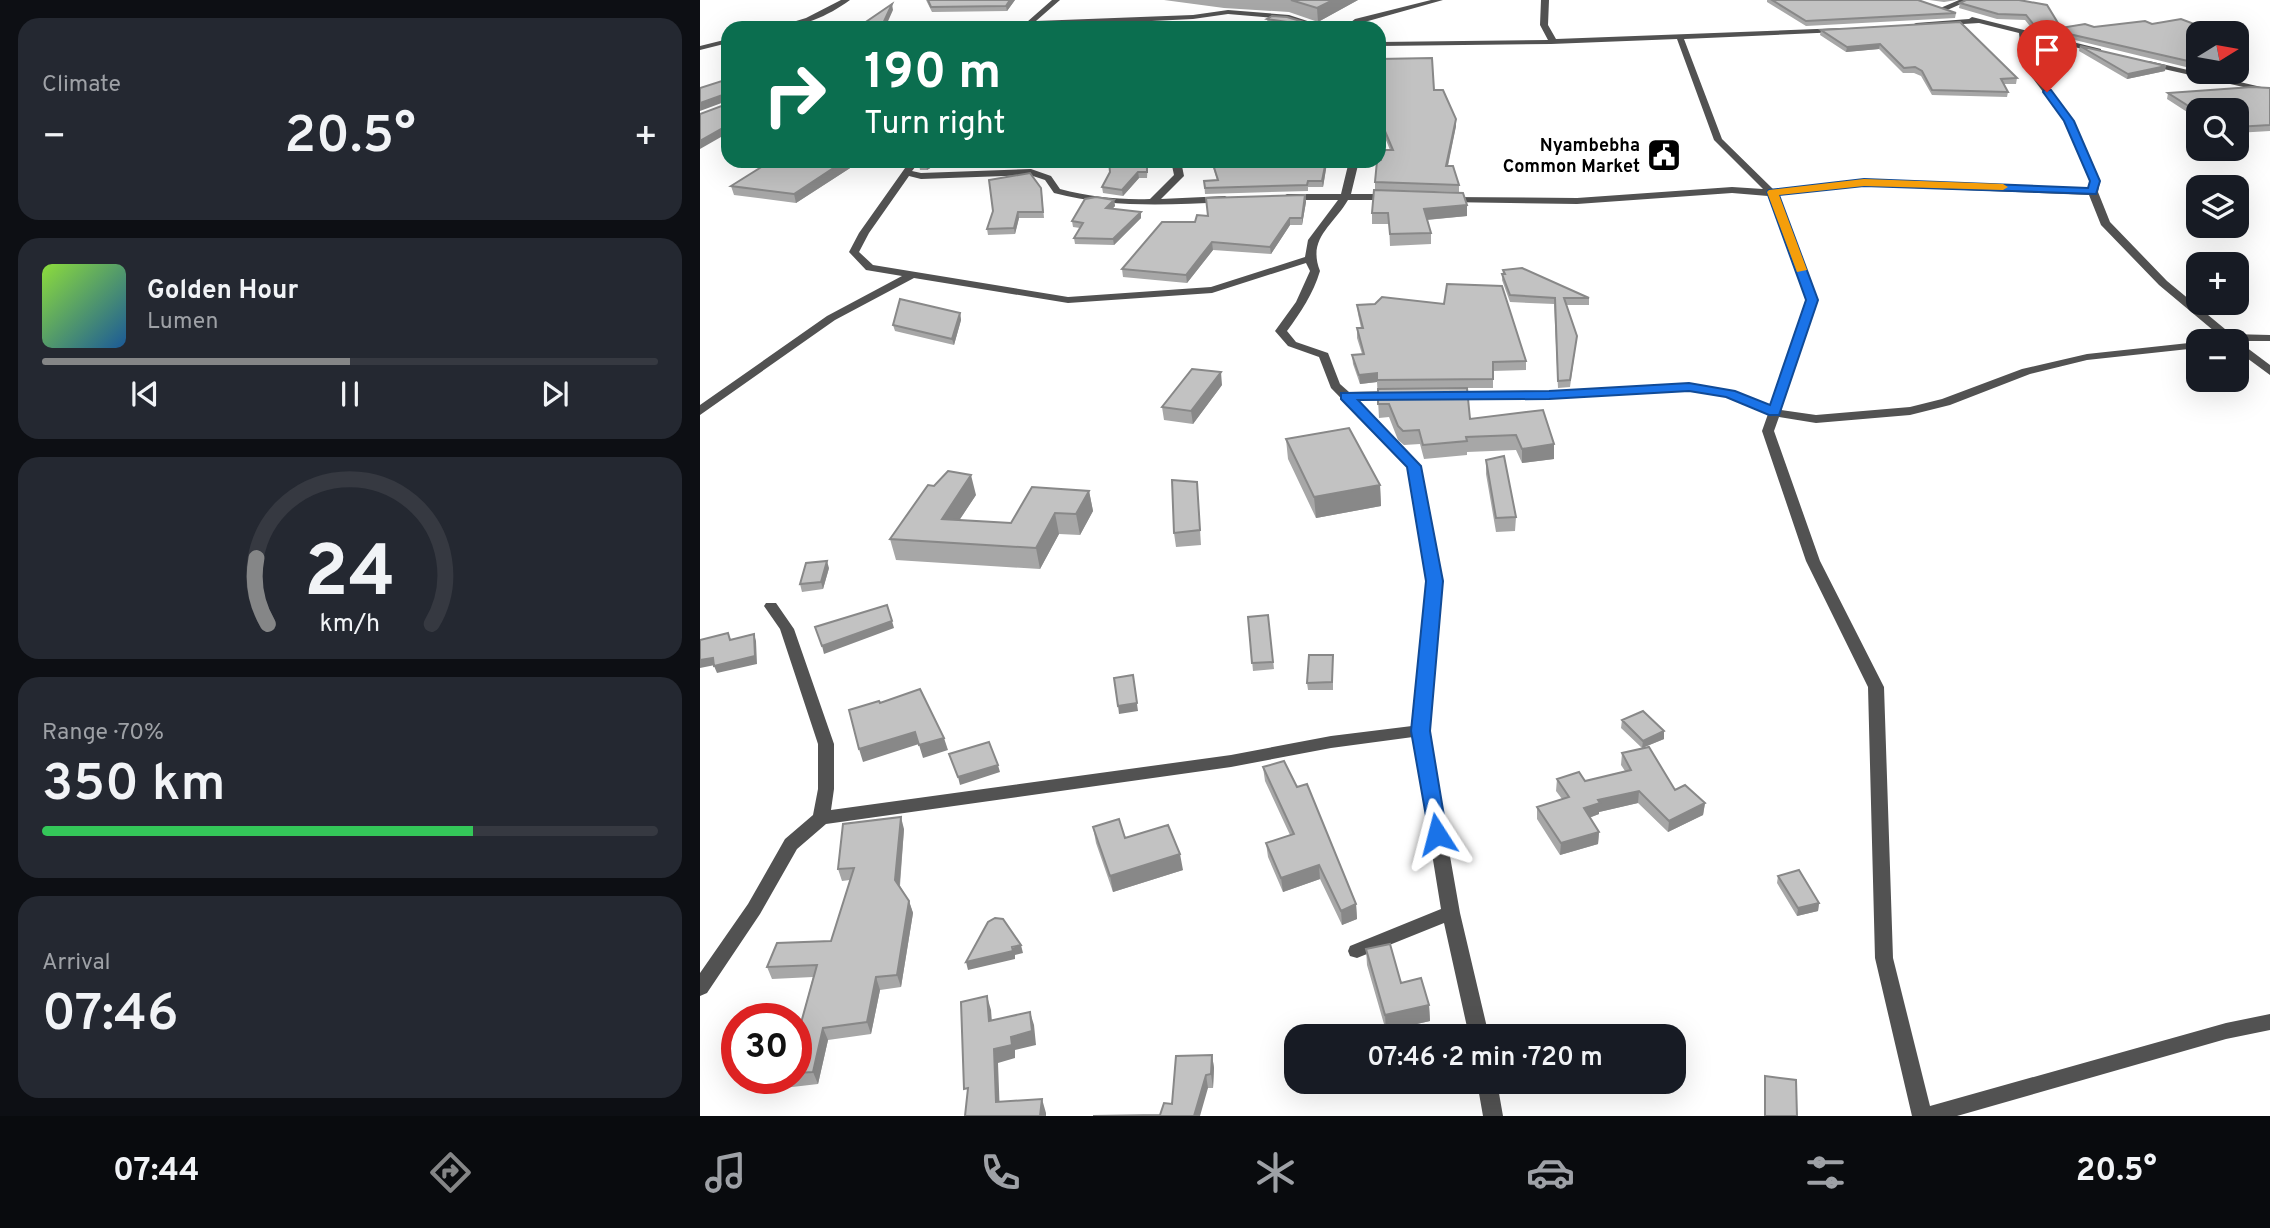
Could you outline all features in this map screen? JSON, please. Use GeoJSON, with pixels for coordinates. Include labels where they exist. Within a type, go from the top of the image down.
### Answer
{"type":"FeatureCollection","features":[{"type":"Feature","properties":{"kind":"street"},"geometry":{"type":"LineString","coordinates":[[804,21],[846,0]]}},
{"type":"Feature","properties":{"kind":"street"},"geometry":{"type":"LineString","coordinates":[[1033,21],[1056,0]]}},
{"type":"Feature","properties":{"kind":"street"},"geometry":{"type":"LineString","coordinates":[[1402,10],[1415,0]]}},
{"type":"Feature","properties":{"kind":"street"},"geometry":{"type":"LineString","coordinates":[[1358,21],[1439,0]]}},
{"type":"Feature","properties":{"kind":"street"},"geometry":{"type":"LineString","coordinates":[[1545,0],[1544,25],[1552,39],[1550,42]]}},
{"type":"Feature","properties":{"kind":"street"},"geometry":{"type":"LineString","coordinates":[[1942,9],[1966,0]]}},
{"type":"Feature","properties":{"kind":"street"},"geometry":{"type":"LineString","coordinates":[[1930,5],[1978,21],[2103,52]]}},
{"type":"Feature","properties":{"kind":"street"},"geometry":{"type":"LineString","coordinates":[[1119,21],[1228,12],[1289,17],[1302,21]]}},
{"type":"Feature","properties":{"kind":"street"},"geometry":{"type":"LineString","coordinates":[[1901,26],[1978,21]]}},
{"type":"Feature","properties":{"kind":"street"},"geometry":{"type":"LineString","coordinates":[[1386,44],[1550,42],[1847,29]]}},
{"type":"Feature","properties":{"kind":"street"},"geometry":{"type":"LineString","coordinates":[[2023,33],[2026,64],[2069,121],[2095,181],[2092,192],[2105,223],[2164,283],[2219,329]]}},
{"type":"Feature","properties":{"kind":"street"},"geometry":{"type":"LineString","coordinates":[[1680,37],[1718,140],[1772,192],[1812,300],[1768,431],[1812,562],[1876,687],[1884,958],[1924,1116],[2226,1031],[2270,1022]]}},
{"type":"Feature","properties":{"kind":"street"},"geometry":{"type":"LineString","coordinates":[[700,48],[721,43]]}},
{"type":"Feature","properties":{"kind":"street"},"geometry":{"type":"LineString","coordinates":[[2141,61],[2270,91]]}},
{"type":"Feature","properties":{"kind":"street"},"geometry":{"type":"LineString","coordinates":[[911,168],[864,233],[854,252],[870,268],[1068,300],[1212,290],[1308,259]]}},
{"type":"Feature","properties":{"kind":"street"},"geometry":{"type":"LineString","coordinates":[[1154,201],[1179,176],[1177,168]]}},
{"type":"Feature","properties":{"kind":"street"},"geometry":{"type":"LineString","coordinates":[[1352,168],[1345,195],[1310,244],[1308,259],[1315,271],[1310,288],[1303,303],[1281,331],[1292,344],[1324,355],[1335,385],[1414,466],[1434,581],[1420,731],[1451,913],[1476,1024]]}},
{"type":"Feature","properties":{"kind":"street"},"geometry":{"type":"LineString","coordinates":[[908,173],[921,176],[1031,172],[1048,178],[1057,191],[1125,202],[1237,198]]}},
{"type":"Feature","properties":{"kind":"street"},"geometry":{"type":"LineString","coordinates":[[1431,199],[1577,201],[1732,190],[1772,192],[1864,183],[2092,192]]}},
{"type":"Feature","properties":{"kind":"street"},"geometry":{"type":"LineString","coordinates":[[1277,197],[1405,197]]}},
{"type":"Feature","properties":{"kind":"street"},"geometry":{"type":"LineString","coordinates":[[700,411],[831,318],[912,275]]}},
{"type":"Feature","properties":{"kind":"street"},"geometry":{"type":"LineString","coordinates":[[2249,340],[2270,338]]}},
{"type":"Feature","properties":{"kind":"street"},"geometry":{"type":"LineString","coordinates":[[1432,395],[1549,395],[1689,387],[1730,394],[1774,412],[1816,419],[1910,411],[1946,402],[2026,371],[2087,358],[2186,346]]}},
{"type":"Feature","properties":{"kind":"street"},"geometry":{"type":"LineString","coordinates":[[2249,354],[2270,371]]}},
{"type":"Feature","properties":{"kind":"street"},"geometry":{"type":"LineString","coordinates":[[1346,396],[1407,395]]}},
{"type":"Feature","properties":{"kind":"street"},"geometry":{"type":"LineString","coordinates":[[771,606],[787,629],[826,744],[826,789],[821,818]]}},
{"type":"Feature","properties":{"kind":"street"},"geometry":{"type":"LineString","coordinates":[[700,988],[754,909],[791,844],[821,818],[1231,761],[1331,742],[1420,731]]}},
{"type":"Feature","properties":{"kind":"street"},"geometry":{"type":"LineString","coordinates":[[1357,951],[1451,913]]}},
{"type":"Feature","properties":{"kind":"street"},"geometry":{"type":"LineString","coordinates":[[1489,1094],[1493,1116]]}},
{"type":"Feature","properties":{"kind":"building"},"geometry":{"type":"Polygon","coordinates":[[[928,0],[1010,0],[1006,6],[931,7],[928,0]]]}},
{"type":"Feature","properties":{"kind":"building"},"geometry":{"type":"Polygon","coordinates":[[[1291,0],[1333,0],[1317,8],[1291,0]]]}},
{"type":"Feature","properties":{"kind":"building"},"geometry":{"type":"Polygon","coordinates":[[[1772,0],[1918,0],[1956,13],[1806,21],[1772,0]]]}},
{"type":"Feature","properties":{"kind":"building"},"geometry":{"type":"Polygon","coordinates":[[[1966,0],[2019,0],[2047,5],[2061,28],[2145,21],[2152,24],[2181,19],[2186,21],[2186,61],[2047,29],[2034,25],[2026,15],[1998,14],[1960,3],[1966,0]]]}},
{"type":"Feature","properties":{"kind":"building"},"geometry":{"type":"Polygon","coordinates":[[[892,4],[884,21],[867,21],[892,4]]]}},
{"type":"Feature","properties":{"kind":"building"},"geometry":{"type":"Polygon","coordinates":[[[1272,16],[1300,21],[1281,21],[1267,19],[1272,16]]]}},
{"type":"Feature","properties":{"kind":"building"},"geometry":{"type":"Polygon","coordinates":[[[1960,22],[2017,78],[2001,79],[2008,92],[1932,90],[1922,71],[1915,67],[1904,68],[1880,44],[1847,47],[1821,30],[1960,22]]]}},
{"type":"Feature","properties":{"kind":"building"},"geometry":{"type":"Polygon","coordinates":[[[2080,46],[2166,66],[2128,74],[2080,46]]]}},
{"type":"Feature","properties":{"kind":"building"},"geometry":{"type":"Polygon","coordinates":[[[1432,58],[1434,90],[1443,90],[1456,119],[1446,166],[1453,166],[1459,185],[1375,182],[1376,168],[1386,168],[1386,150],[1393,150],[1386,134],[1386,59],[1432,58]]]}},
{"type":"Feature","properties":{"kind":"building"},"geometry":{"type":"Polygon","coordinates":[[[721,81],[721,95],[700,103],[700,88],[721,81]]]}},
{"type":"Feature","properties":{"kind":"building"},"geometry":{"type":"Polygon","coordinates":[[[2270,88],[2270,125],[2249,126],[2249,98],[2186,98],[2186,104],[2168,93],[2270,88]]]}},
{"type":"Feature","properties":{"kind":"building"},"geometry":{"type":"Polygon","coordinates":[[[721,106],[721,129],[700,141],[700,114],[721,106]]]}},
{"type":"Feature","properties":{"kind":"building"},"geometry":{"type":"Polygon","coordinates":[[[760,168],[833,168],[794,194],[731,186],[760,168]]]}},
{"type":"Feature","properties":{"kind":"building"},"geometry":{"type":"Polygon","coordinates":[[[1110,168],[1147,168],[1147,172],[1138,172],[1122,190],[1102,187],[1110,168]]]}},
{"type":"Feature","properties":{"kind":"building"},"geometry":{"type":"Polygon","coordinates":[[[1214,168],[1325,168],[1322,181],[1308,181],[1307,185],[1205,188],[1204,181],[1218,180],[1214,168]]]}},
{"type":"Feature","properties":{"kind":"building"},"geometry":{"type":"Polygon","coordinates":[[[1030,173],[1041,188],[1043,212],[1018,212],[1014,228],[987,229],[993,211],[989,180],[1030,173]]]}},
{"type":"Feature","properties":{"kind":"building"},"geometry":{"type":"Polygon","coordinates":[[[1374,190],[1463,193],[1467,205],[1424,209],[1431,233],[1390,234],[1388,213],[1372,213],[1374,190]]]}},
{"type":"Feature","properties":{"kind":"building"},"geometry":{"type":"Polygon","coordinates":[[[1305,195],[1302,218],[1290,218],[1270,247],[1212,242],[1186,275],[1122,269],[1162,222],[1195,222],[1197,215],[1208,216],[1206,198],[1305,195]]]}},
{"type":"Feature","properties":{"kind":"building"},"geometry":{"type":"Polygon","coordinates":[[[1096,197],[1114,200],[1106,208],[1141,212],[1113,239],[1074,238],[1083,223],[1072,221],[1085,199],[1096,197]]]}},
{"type":"Feature","properties":{"kind":"building"},"geometry":{"type":"Polygon","coordinates":[[[1522,268],[1589,298],[1564,298],[1577,336],[1570,380],[1558,381],[1555,298],[1510,295],[1503,270],[1522,268]]]}},
{"type":"Feature","properties":{"kind":"building"},"geometry":{"type":"Polygon","coordinates":[[[1447,284],[1502,286],[1526,361],[1493,362],[1493,379],[1377,380],[1377,373],[1359,375],[1352,355],[1364,354],[1357,328],[1363,328],[1357,305],[1375,304],[1382,297],[1444,304],[1447,284]]]}},
{"type":"Feature","properties":{"kind":"building"},"geometry":{"type":"Polygon","coordinates":[[[900,299],[960,313],[952,339],[893,325],[900,299]]]}},
{"type":"Feature","properties":{"kind":"building"},"geometry":{"type":"Polygon","coordinates":[[[1192,369],[1221,372],[1191,411],[1162,407],[1192,369]]]}},
{"type":"Feature","properties":{"kind":"building"},"geometry":{"type":"Polygon","coordinates":[[[1467,388],[1470,419],[1543,410],[1554,444],[1522,449],[1516,435],[1466,437],[1467,441],[1423,445],[1419,430],[1403,431],[1398,426],[1389,404],[1378,404],[1378,389],[1467,388]]]}},
{"type":"Feature","properties":{"kind":"building"},"geometry":{"type":"Polygon","coordinates":[[[1349,428],[1380,485],[1314,497],[1286,439],[1349,428]]]}},
{"type":"Feature","properties":{"kind":"building"},"geometry":{"type":"Polygon","coordinates":[[[1504,456],[1516,517],[1496,518],[1486,460],[1504,456]]]}},
{"type":"Feature","properties":{"kind":"building"},"geometry":{"type":"Polygon","coordinates":[[[948,471],[971,475],[942,519],[1011,523],[1032,487],[1089,491],[1076,514],[1055,513],[1036,548],[890,539],[928,485],[934,486],[948,471]]]}},
{"type":"Feature","properties":{"kind":"building"},"geometry":{"type":"Polygon","coordinates":[[[1172,480],[1197,482],[1200,530],[1174,533],[1172,480]]]}},
{"type":"Feature","properties":{"kind":"building"},"geometry":{"type":"Polygon","coordinates":[[[827,561],[821,582],[800,584],[806,563],[827,561]]]}},
{"type":"Feature","properties":{"kind":"building"},"geometry":{"type":"Polygon","coordinates":[[[887,605],[892,621],[822,646],[815,627],[887,605]]]}},
{"type":"Feature","properties":{"kind":"building"},"geometry":{"type":"Polygon","coordinates":[[[1268,615],[1273,662],[1252,663],[1248,617],[1268,615]]]}},
{"type":"Feature","properties":{"kind":"building"},"geometry":{"type":"Polygon","coordinates":[[[728,633],[730,640],[754,634],[755,656],[714,666],[713,658],[700,660],[700,640],[728,633]]]}},
{"type":"Feature","properties":{"kind":"building"},"geometry":{"type":"Polygon","coordinates":[[[1309,655],[1333,655],[1332,682],[1307,683],[1309,655]]]}},
{"type":"Feature","properties":{"kind":"building"},"geometry":{"type":"Polygon","coordinates":[[[1133,675],[1137,703],[1118,706],[1114,678],[1133,675]]]}},
{"type":"Feature","properties":{"kind":"building"},"geometry":{"type":"Polygon","coordinates":[[[920,689],[944,738],[919,745],[915,732],[859,749],[849,710],[920,689]]]}},
{"type":"Feature","properties":{"kind":"building"},"geometry":{"type":"Polygon","coordinates":[[[1643,711],[1664,731],[1643,741],[1622,720],[1643,711]]]}},
{"type":"Feature","properties":{"kind":"building"},"geometry":{"type":"Polygon","coordinates":[[[989,742],[998,765],[958,777],[949,754],[989,742]]]}},
{"type":"Feature","properties":{"kind":"building"},"geometry":{"type":"Polygon","coordinates":[[[1649,747],[1675,790],[1685,785],[1705,803],[1669,821],[1639,791],[1598,800],[1600,803],[1584,808],[1599,832],[1561,843],[1537,807],[1569,797],[1557,779],[1579,772],[1585,781],[1631,770],[1622,753],[1649,747]]]}},
{"type":"Feature","properties":{"kind":"building"},"geometry":{"type":"Polygon","coordinates":[[[1284,761],[1297,787],[1307,784],[1356,904],[1341,911],[1319,865],[1281,878],[1266,843],[1294,834],[1263,767],[1284,761]]]}},
{"type":"Feature","properties":{"kind":"building"},"geometry":{"type":"Polygon","coordinates":[[[901,817],[895,880],[909,901],[897,975],[876,977],[867,1022],[823,1028],[812,1072],[812,1003],[806,1003],[817,965],[767,967],[777,943],[831,941],[854,868],[838,869],[843,824],[901,817]]]}},
{"type":"Feature","properties":{"kind":"building"},"geometry":{"type":"Polygon","coordinates":[[[1119,819],[1125,838],[1168,825],[1180,854],[1110,876],[1093,827],[1119,819]]]}},
{"type":"Feature","properties":{"kind":"building"},"geometry":{"type":"Polygon","coordinates":[[[1799,870],[1819,903],[1798,908],[1778,876],[1799,870]]]}},
{"type":"Feature","properties":{"kind":"building"},"geometry":{"type":"Polygon","coordinates":[[[995,918],[1003,919],[1021,945],[1012,947],[1013,951],[966,962],[988,922],[995,918]]]}},
{"type":"Feature","properties":{"kind":"building"},"geometry":{"type":"Polygon","coordinates":[[[1390,944],[1401,983],[1421,978],[1429,1005],[1385,1015],[1366,949],[1390,944]]]}},
{"type":"Feature","properties":{"kind":"building"},"geometry":{"type":"Polygon","coordinates":[[[987,996],[989,1021],[1030,1012],[1032,1031],[1011,1037],[1012,1045],[994,1049],[996,1102],[1042,1099],[1040,1116],[965,1116],[968,1088],[964,1089],[961,1002],[987,996]]]}},
{"type":"Feature","properties":{"kind":"building"},"geometry":{"type":"Polygon","coordinates":[[[1212,1055],[1211,1074],[1206,1075],[1194,1116],[1093,1116],[1160,1115],[1164,1103],[1172,1104],[1176,1056],[1212,1055]]]}},
{"type":"Feature","properties":{"kind":"building"},"geometry":{"type":"Polygon","coordinates":[[[1765,1076],[1796,1080],[1797,1116],[1765,1116],[1765,1076]]]}},
{"type":"Feature","properties":{"kind":"slow traffic"},"geometry":{"type":"LineString","coordinates":[[1801,270],[1772,192],[1864,183],[2003,187]]}},
{"type":"Feature","properties":{"kind":"place","name":"Nyambebha Common Market"},"geometry":{"type":"Point","coordinates":[1664,155]}},
{"type":"Feature","properties":{"kind":"route"},"geometry":{"type":"LineString","coordinates":[[1437,834],[1420,731],[1434,581],[1414,466],[1346,396],[1549,395],[1689,387],[1730,394],[1774,412],[1812,300],[1772,192],[1864,183],[2047,188],[2092,192],[2095,181],[2084,154],[2069,121],[2047,92]]}}]}
